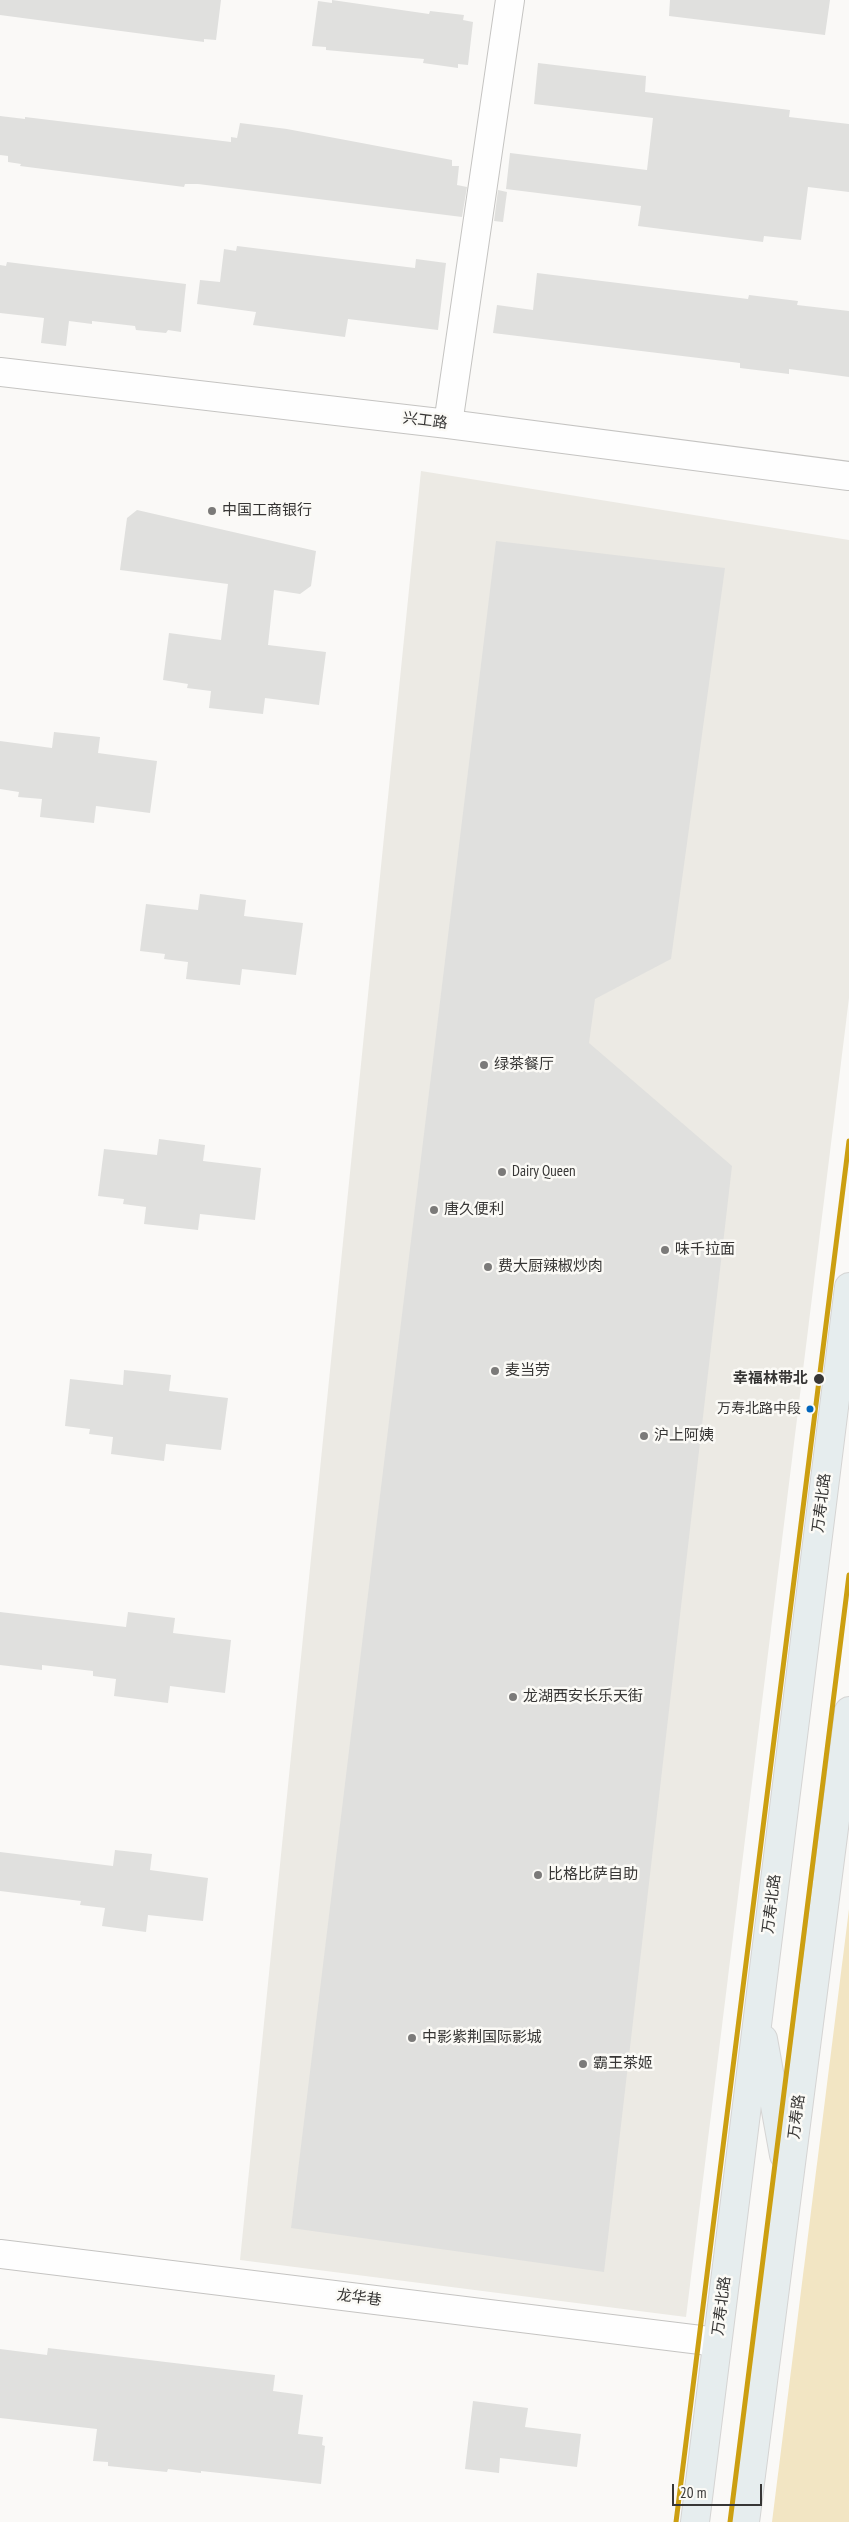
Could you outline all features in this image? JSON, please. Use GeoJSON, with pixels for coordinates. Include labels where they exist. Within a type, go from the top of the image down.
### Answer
{"type":"FeatureCollection","features":[{"type":"Feature","properties":{"kind":"main road","name":"万寿北路"},"geometry":{"type":"LineString","coordinates":[[695,2522],[849,1287]]}},
{"type":"Feature","properties":{"kind":"main road","name":"万寿路"},"geometry":{"type":"LineString","coordinates":[[745,2522],[849,1711]]}},
{"type":"Feature","properties":{"kind":"main road"},"geometry":{"type":"LineString","coordinates":[[758,2013],[789,2181]]}},
{"type":"Feature","properties":{"kind":"street"},"geometry":{"type":"LineString","coordinates":[[448,424],[510,0]]}},
{"type":"Feature","properties":{"kind":"street","name":"兴工路"},"geometry":{"type":"LineString","coordinates":[[0,372],[448,424],[849,476]]}},
{"type":"Feature","properties":{"kind":"street","name":"龙华巷"},"geometry":{"type":"LineString","coordinates":[[0,2254],[717,2342]]}},
{"type":"Feature","properties":{"kind":"shaded area"},"geometry":{"type":"Polygon","coordinates":[[[421,471],[849,540],[849,998],[686,2317],[240,2260],[421,471]]]}},
{"type":"Feature","properties":{"kind":"shaded area"},"geometry":{"type":"Polygon","coordinates":[[[849,1909],[849,2522],[772,2522],[849,1909]]]}},
{"type":"Feature","properties":{"kind":"building"},"geometry":{"type":"Polygon","coordinates":[[[0,0],[221,0],[216,40],[204,39],[204,42],[0,15],[0,0]]]}},
{"type":"Feature","properties":{"kind":"building"},"geometry":{"type":"Polygon","coordinates":[[[332,0],[429,14],[430,11],[464,15],[463,20],[473,22],[468,65],[458,64],[458,68],[423,63],[424,59],[326,50],[326,47],[312,46],[318,1],[332,3],[332,0]]]}},
{"type":"Feature","properties":{"kind":"building"},"geometry":{"type":"Polygon","coordinates":[[[670,0],[830,0],[825,35],[669,16],[670,0]]]}},
{"type":"Feature","properties":{"kind":"building"},"geometry":{"type":"Polygon","coordinates":[[[538,63],[646,76],[645,92],[790,110],[789,117],[849,124],[849,192],[808,187],[801,240],[764,236],[763,242],[638,226],[641,206],[506,189],[510,153],[647,170],[653,118],[534,104],[538,63]]]}},
{"type":"Feature","properties":{"kind":"building"},"geometry":{"type":"Polygon","coordinates":[[[0,116],[25,119],[25,117],[231,142],[231,137],[237,138],[240,123],[287,129],[452,160],[452,166],[459,166],[457,185],[467,187],[462,217],[198,184],[185,184],[184,187],[20,166],[21,164],[8,162],[8,156],[0,155],[0,116]]]}},
{"type":"Feature","properties":{"kind":"building"},"geometry":{"type":"Polygon","coordinates":[[[498,190],[507,192],[503,222],[494,221],[498,190]]]}},
{"type":"Feature","properties":{"kind":"building"},"geometry":{"type":"Polygon","coordinates":[[[237,246],[415,268],[416,259],[446,263],[438,330],[348,319],[345,337],[253,325],[256,312],[197,304],[200,280],[220,282],[224,249],[236,251],[237,246]]]}},
{"type":"Feature","properties":{"kind":"building"},"geometry":{"type":"Polygon","coordinates":[[[7,262],[186,284],[181,332],[168,330],[166,333],[136,330],[135,326],[92,321],[92,324],[69,321],[66,346],[41,343],[44,318],[0,313],[0,265],[6,266],[7,262]]]}},
{"type":"Feature","properties":{"kind":"building"},"geometry":{"type":"Polygon","coordinates":[[[537,273],[748,299],[749,295],[798,301],[797,305],[849,311],[849,377],[789,369],[789,374],[740,368],[740,363],[493,333],[497,305],[533,310],[537,273]]]}},
{"type":"Feature","properties":{"kind":"building"},"geometry":{"type":"Polygon","coordinates":[[[137,510],[316,551],[311,586],[300,594],[274,590],[268,645],[326,652],[319,705],[265,698],[263,714],[209,708],[211,691],[187,688],[188,684],[163,680],[169,633],[221,640],[228,584],[120,570],[127,518],[137,510]]]}},
{"type":"Feature","properties":{"kind":"building","name":"龙湖西安长乐天街"},"geometry":{"type":"Polygon","coordinates":[[[496,541],[725,568],[671,959],[595,999],[589,1043],[732,1166],[604,2272],[291,2228],[496,541]]]}},
{"type":"Feature","properties":{"kind":"building"},"geometry":{"type":"Polygon","coordinates":[[[54,732],[100,737],[98,753],[157,761],[150,813],[96,806],[94,823],[40,817],[42,799],[18,797],[19,792],[0,789],[0,741],[52,748],[54,732]]]}},
{"type":"Feature","properties":{"kind":"building"},"geometry":{"type":"Polygon","coordinates":[[[200,894],[246,900],[244,916],[303,923],[296,975],[242,969],[240,985],[186,979],[188,962],[164,959],[165,954],[140,951],[146,904],[198,910],[200,894]]]}},
{"type":"Feature","properties":{"kind":"building"},"geometry":{"type":"Polygon","coordinates":[[[159,1139],[205,1145],[203,1161],[261,1168],[255,1220],[200,1214],[198,1230],[144,1224],[146,1207],[123,1204],[124,1199],[98,1196],[104,1149],[157,1155],[159,1139]]]}},
{"type":"Feature","properties":{"kind":"building"},"geometry":{"type":"Polygon","coordinates":[[[124,1370],[171,1375],[169,1391],[228,1398],[221,1450],[166,1444],[164,1461],[111,1454],[113,1437],[89,1434],[90,1429],[65,1426],[70,1379],[123,1385],[124,1370]]]}},
{"type":"Feature","properties":{"kind":"building"},"geometry":{"type":"Polygon","coordinates":[[[0,1612],[126,1627],[128,1612],[175,1618],[173,1633],[231,1640],[225,1693],[170,1686],[168,1703],[114,1696],[116,1679],[93,1676],[93,1671],[42,1665],[42,1670],[0,1665],[0,1612]]]}},
{"type":"Feature","properties":{"kind":"building"},"geometry":{"type":"Polygon","coordinates":[[[115,1850],[152,1854],[150,1870],[208,1878],[203,1921],[148,1915],[146,1932],[102,1926],[105,1908],[80,1905],[81,1901],[0,1891],[0,1852],[113,1866],[115,1850]]]}},
{"type":"Feature","properties":{"kind":"building"},"geometry":{"type":"Polygon","coordinates":[[[48,2348],[275,2375],[273,2391],[303,2395],[298,2434],[323,2437],[322,2445],[325,2446],[321,2484],[201,2471],[201,2473],[168,2469],[167,2472],[108,2466],[108,2462],[93,2461],[97,2429],[0,2418],[0,2349],[47,2355],[48,2348]]]}},
{"type":"Feature","properties":{"kind":"building"},"geometry":{"type":"Polygon","coordinates":[[[473,2401],[528,2408],[525,2427],[581,2434],[577,2467],[500,2458],[499,2473],[465,2469],[473,2401]]]}},
{"type":"Feature","properties":{"kind":"transit line"},"geometry":{"type":"LineString","coordinates":[[676,2522],[849,1141]]}},
{"type":"Feature","properties":{"kind":"transit line"},"geometry":{"type":"LineString","coordinates":[[730,2522],[849,1575]]}},
{"type":"Feature","properties":{"kind":"place","name":"中国工商银行"},"geometry":{"type":"Point","coordinates":[212,511]}},
{"type":"Feature","properties":{"kind":"place","name":"绿茶餐厅"},"geometry":{"type":"Point","coordinates":[484,1065]}},
{"type":"Feature","properties":{"kind":"place","name":"Dairy Queen"},"geometry":{"type":"Point","coordinates":[502,1172]}},
{"type":"Feature","properties":{"kind":"place","name":"唐久便利"},"geometry":{"type":"Point","coordinates":[434,1210]}},
{"type":"Feature","properties":{"kind":"place","name":"味千拉面"},"geometry":{"type":"Point","coordinates":[665,1250]}},
{"type":"Feature","properties":{"kind":"place","name":"费大厨辣椒炒肉"},"geometry":{"type":"Point","coordinates":[488,1267]}},
{"type":"Feature","properties":{"kind":"place","name":"麦当劳"},"geometry":{"type":"Point","coordinates":[495,1371]}},
{"type":"Feature","properties":{"kind":"place","name":"幸福林带北"},"geometry":{"type":"Point","coordinates":[819,1379]}},
{"type":"Feature","properties":{"kind":"place","name":"万寿北路中段"},"geometry":{"type":"Point","coordinates":[810,1409]}},
{"type":"Feature","properties":{"kind":"place","name":"沪上阿姨"},"geometry":{"type":"Point","coordinates":[644,1436]}},
{"type":"Feature","properties":{"kind":"place","name":"龙湖西安长乐天街"},"geometry":{"type":"Point","coordinates":[513,1697]}},
{"type":"Feature","properties":{"kind":"place","name":"比格比萨自助"},"geometry":{"type":"Point","coordinates":[538,1875]}},
{"type":"Feature","properties":{"kind":"place","name":"中影紫荆国际影城"},"geometry":{"type":"Point","coordinates":[412,2038]}},
{"type":"Feature","properties":{"kind":"place","name":"霸王茶姬"},"geometry":{"type":"Point","coordinates":[583,2064]}}]}
